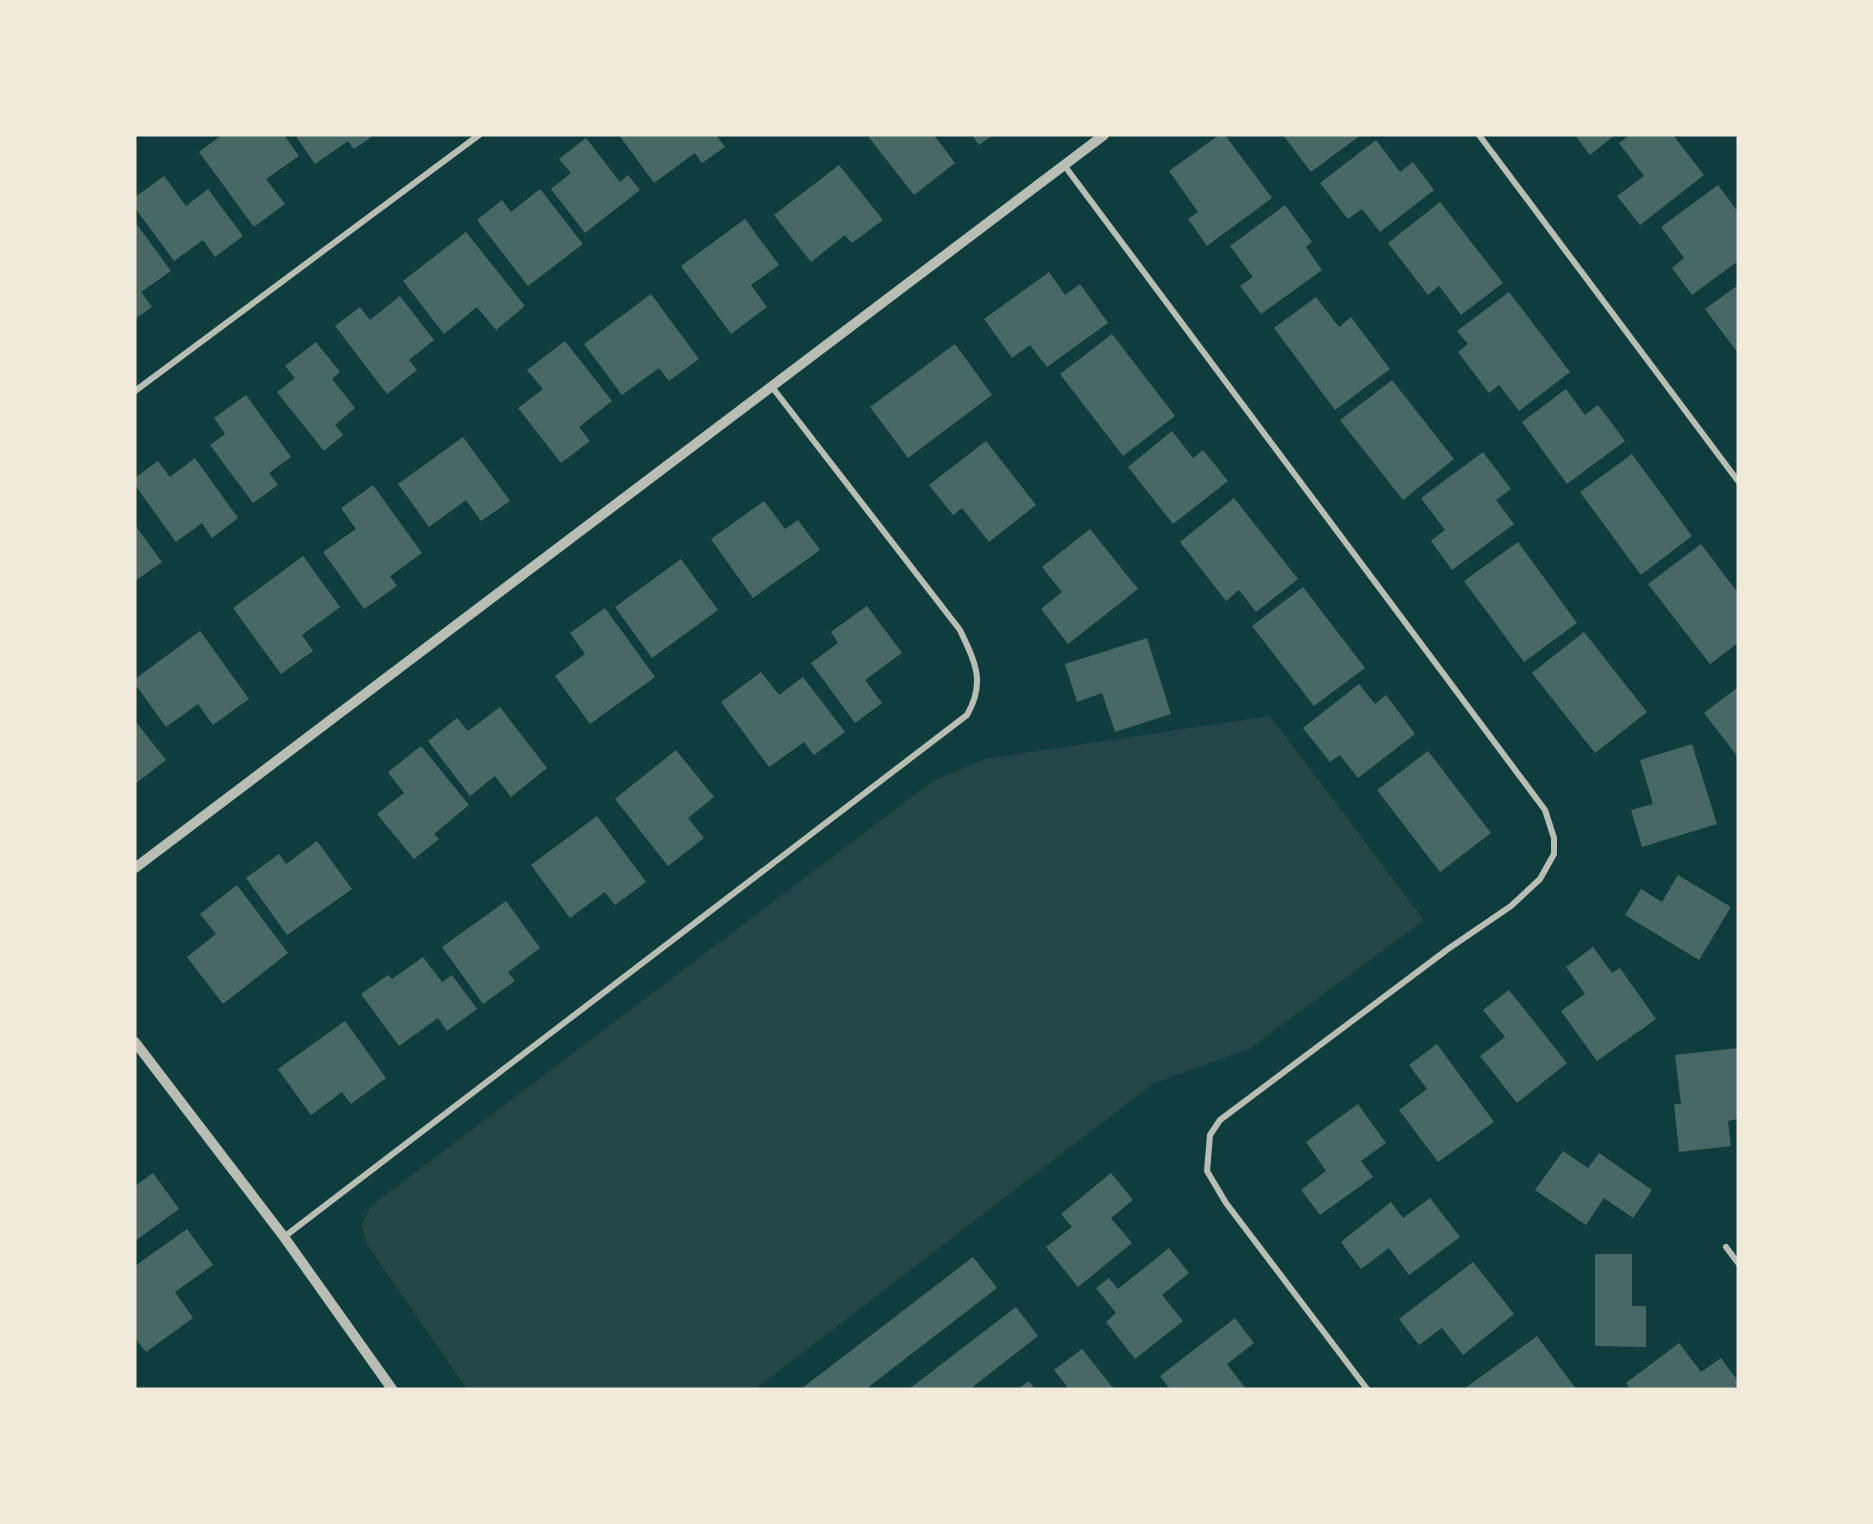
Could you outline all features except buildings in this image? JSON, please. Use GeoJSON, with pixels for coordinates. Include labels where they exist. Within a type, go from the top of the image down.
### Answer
{"type":"FeatureCollection","features":[{"type":"Feature","properties":{"kind":"street"},"geometry":{"type":"LineString","coordinates":[[135,391],[479,135]]}},
{"type":"Feature","properties":{"kind":"street"},"geometry":{"type":"LineString","coordinates":[[135,868],[1104,135]]}},
{"type":"Feature","properties":{"kind":"street"},"geometry":{"type":"LineString","coordinates":[[1479,135],[1738,481]]}},
{"type":"Feature","properties":{"kind":"street"},"geometry":{"type":"LineString","coordinates":[[1064,164],[1545,810],[1554,838],[1554,854],[1540,879],[1510,906],[1220,1120],[1210,1135],[1207,1170],[1226,1203],[1367,1389]]}},
{"type":"Feature","properties":{"kind":"street"},"geometry":{"type":"LineString","coordinates":[[284,1237],[967,714],[976,700],[977,667],[960,630],[772,387]]}},
{"type":"Feature","properties":{"kind":"street"},"geometry":{"type":"LineString","coordinates":[[135,1042],[284,1237],[392,1389]]}},
{"type":"Feature","properties":{"kind":"street"},"geometry":{"type":"LineString","coordinates":[[1726,1247],[1738,1263]]}},
{"type":"Feature","properties":{"kind":"shaded area"},"geometry":{"type":"Polygon","coordinates":[[[1270,716],[1424,920],[1249,1049],[1154,1083],[755,1389],[467,1389],[366,1243],[362,1224],[371,1206],[933,781],[985,759],[1270,716]]]}}]}
